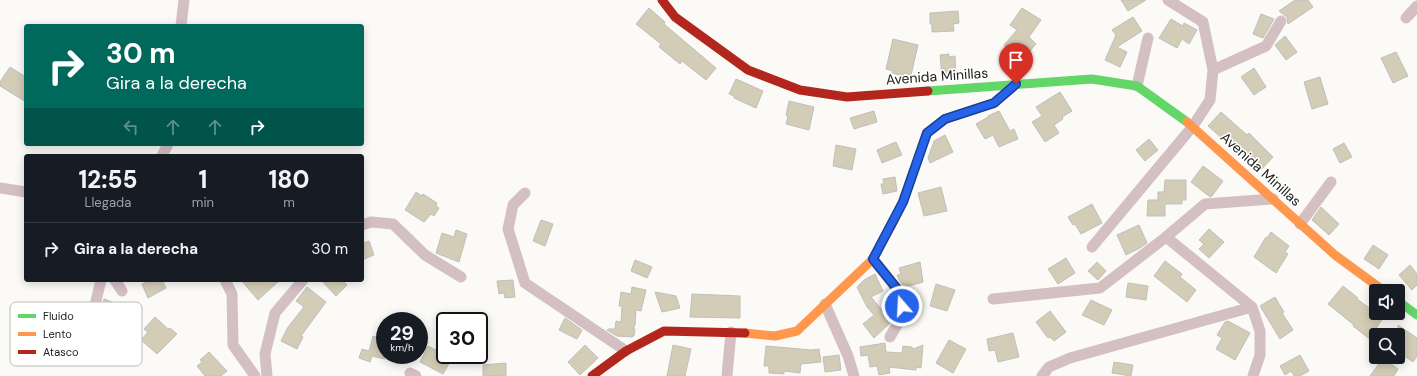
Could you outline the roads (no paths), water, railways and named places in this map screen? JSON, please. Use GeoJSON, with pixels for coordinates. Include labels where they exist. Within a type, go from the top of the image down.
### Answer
{"type":"FeatureCollection","features":[{"type":"Feature","properties":{"kind":"street"},"geometry":{"type":"LineString","coordinates":[[181,24],[184,0]]}},
{"type":"Feature","properties":{"kind":"street","name":"Avenida Minillas"},"geometry":{"type":"LineString","coordinates":[[662,0],[675,17],[748,70],[800,90],[847,97],[1092,79],[1138,86],[1194,126],[1334,255],[1374,284]]}},
{"type":"Feature","properties":{"kind":"street"},"geometry":{"type":"LineString","coordinates":[[1092,247],[1194,126],[1210,100],[1213,70],[1203,22],[1168,0]]}},
{"type":"Feature","properties":{"kind":"street"},"geometry":{"type":"LineString","coordinates":[[1406,18],[1417,6]]}},
{"type":"Feature","properties":{"kind":"street"},"geometry":{"type":"LineString","coordinates":[[1213,70],[1266,46],[1280,21]]}},
{"type":"Feature","properties":{"kind":"street"},"geometry":{"type":"LineString","coordinates":[[1138,86],[1148,38]]}},
{"type":"Feature","properties":{"kind":"street"},"geometry":{"type":"LineString","coordinates":[[592,376],[626,351],[664,331],[731,332],[775,336],[797,331],[873,259],[903,202],[927,133],[945,119],[994,103],[1016,84]]}},
{"type":"Feature","properties":{"kind":"street"},"geometry":{"type":"LineString","coordinates":[[1300,224],[1331,182]]}},
{"type":"Feature","properties":{"kind":"street"},"geometry":{"type":"LineString","coordinates":[[0,188],[24,192]]}},
{"type":"Feature","properties":{"kind":"street"},"geometry":{"type":"LineString","coordinates":[[525,193],[513,205],[508,229],[525,283],[626,351]]}},
{"type":"Feature","properties":{"kind":"street"},"geometry":{"type":"LineString","coordinates":[[993,299],[1100,288],[1166,237],[1205,204],[1273,199]]}},
{"type":"Feature","properties":{"kind":"street"},"geometry":{"type":"LineString","coordinates":[[364,224],[371,222],[393,224],[425,255],[462,276]]}},
{"type":"Feature","properties":{"kind":"street"},"geometry":{"type":"LineString","coordinates":[[1166,237],[1252,307],[1260,330],[1260,355],[1253,376]]}},
{"type":"Feature","properties":{"kind":"street"},"geometry":{"type":"LineString","coordinates":[[873,259],[902,295],[902,316],[890,337]]}},
{"type":"Feature","properties":{"kind":"street"},"geometry":{"type":"LineString","coordinates":[[96,302],[101,282]]}},
{"type":"Feature","properties":{"kind":"street"},"geometry":{"type":"LineString","coordinates":[[116,282],[122,291]]}},
{"type":"Feature","properties":{"kind":"street"},"geometry":{"type":"LineString","coordinates":[[226,282],[232,294],[233,345],[255,376]]}},
{"type":"Feature","properties":{"kind":"street"},"geometry":{"type":"LineString","coordinates":[[267,376],[265,354],[275,313],[301,282]]}},
{"type":"Feature","properties":{"kind":"street"},"geometry":{"type":"LineString","coordinates":[[825,304],[848,356],[854,376]]}},
{"type":"Feature","properties":{"kind":"street"},"geometry":{"type":"LineString","coordinates":[[1405,306],[1417,315]]}},
{"type":"Feature","properties":{"kind":"street"},"geometry":{"type":"LineString","coordinates":[[1042,376],[1049,367],[1070,358],[1252,307]]}},
{"type":"Feature","properties":{"kind":"street"},"geometry":{"type":"LineString","coordinates":[[727,376],[731,332]]}}]}
